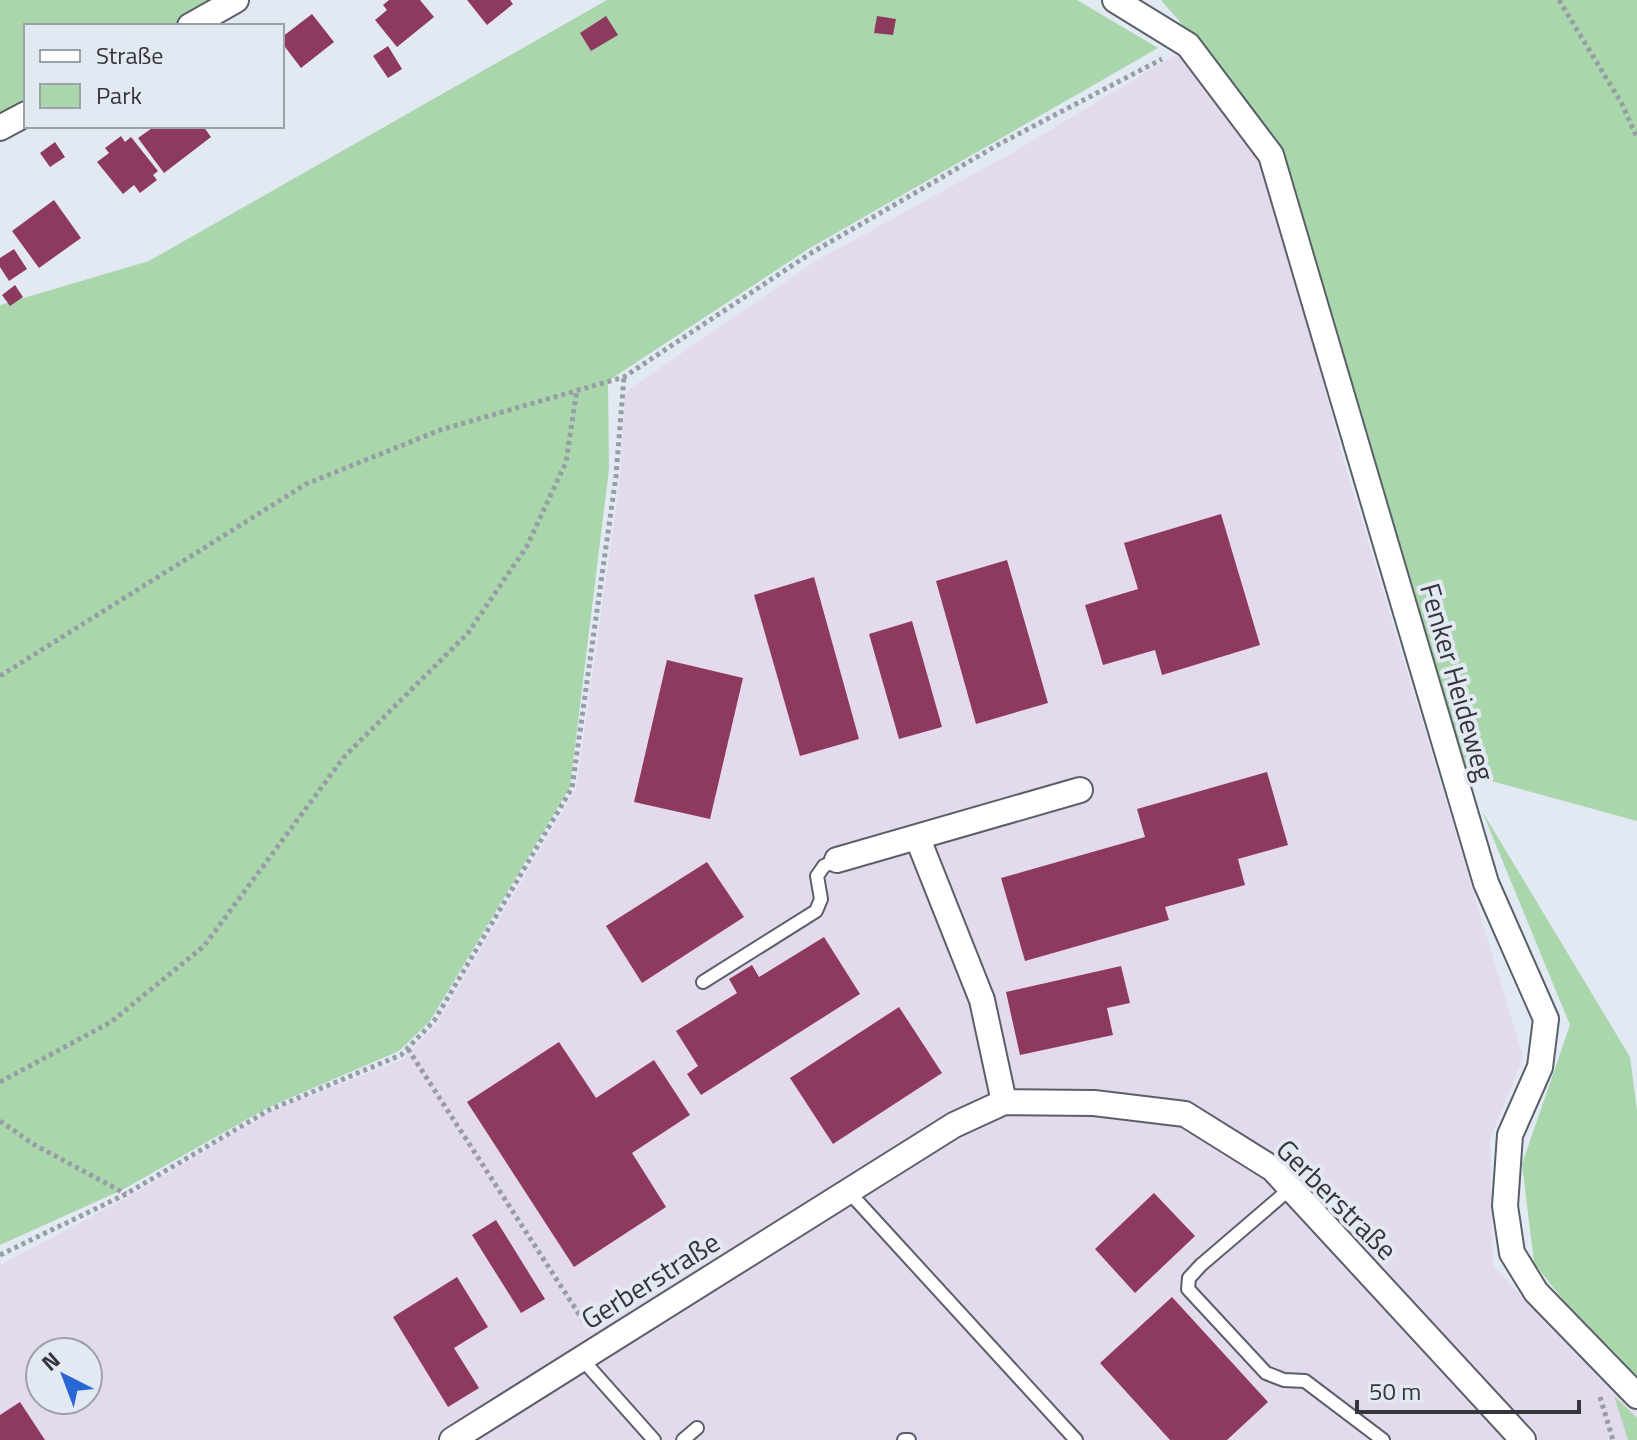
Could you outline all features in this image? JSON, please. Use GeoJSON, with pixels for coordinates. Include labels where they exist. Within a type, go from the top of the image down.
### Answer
{"type":"FeatureCollection","features":[{"type":"Feature","properties":{"kind":"street"},"geometry":{"type":"LineString","coordinates":[[194,24],[236,0]]}},
{"type":"Feature","properties":{"kind":"street","name":"Fenker Heideweg"},"geometry":{"type":"LineString","coordinates":[[1115,0],[1188,45],[1271,155],[1486,883],[1546,1019],[1540,1067],[1510,1135],[1505,1206],[1512,1253],[1536,1292],[1637,1396]]}},
{"type":"Feature","properties":{"kind":"street"},"geometry":{"type":"LineString","coordinates":[[0,128],[24,115]]}},
{"type":"Feature","properties":{"kind":"street"},"geometry":{"type":"LineString","coordinates":[[837,860],[1080,790]]}},
{"type":"Feature","properties":{"kind":"street"},"geometry":{"type":"LineString","coordinates":[[918,839],[982,1000],[1004,1102]]}},
{"type":"Feature","properties":{"kind":"street","name":"Gerberstraße"},"geometry":{"type":"LineString","coordinates":[[452,1440],[954,1125],[1004,1102],[1094,1103],[1185,1114],[1273,1169],[1523,1440]]}},
{"type":"Feature","properties":{"kind":"lane"},"geometry":{"type":"LineString","coordinates":[[703,982],[816,911],[821,899],[817,876],[824,866],[837,860]]}},
{"type":"Feature","properties":{"kind":"lane"},"geometry":{"type":"LineString","coordinates":[[1291,1188],[1201,1265],[1189,1278],[1188,1289],[1266,1373],[1284,1380],[1305,1381],[1383,1440]]}},
{"type":"Feature","properties":{"kind":"lane"},"geometry":{"type":"LineString","coordinates":[[848,1191],[1076,1440]]}},
{"type":"Feature","properties":{"kind":"lane"},"geometry":{"type":"LineString","coordinates":[[591,1352],[654,1440]]}},
{"type":"Feature","properties":{"kind":"lane"},"geometry":{"type":"LineString","coordinates":[[683,1440],[697,1428]]}},
{"type":"Feature","properties":{"kind":"path"},"geometry":{"type":"LineString","coordinates":[[1559,0],[1622,104],[1637,138]]}},
{"type":"Feature","properties":{"kind":"path"},"geometry":{"type":"LineString","coordinates":[[0,676],[306,484],[440,430],[624,377],[811,253],[1003,142],[1188,45]]}},
{"type":"Feature","properties":{"kind":"path"},"geometry":{"type":"LineString","coordinates":[[0,1255],[126,1194],[269,1110],[401,1055],[434,1021],[572,788],[616,476],[624,377]]}},
{"type":"Feature","properties":{"kind":"path"},"geometry":{"type":"LineString","coordinates":[[0,1082],[111,1022],[204,946],[344,757],[468,633],[527,546],[566,462],[577,389]]}},
{"type":"Feature","properties":{"kind":"path"},"geometry":{"type":"LineString","coordinates":[[408,1049],[591,1352]]}},
{"type":"Feature","properties":{"kind":"path"},"geometry":{"type":"LineString","coordinates":[[0,1121],[33,1144],[126,1194]]}},
{"type":"Feature","properties":{"kind":"shaded area"},"geometry":{"type":"Polygon","coordinates":[[[1185,49],[1266,160],[1341,451],[1523,1057],[1490,1140],[1493,1266],[1578,1356],[1637,1411],[1637,1440],[0,1440],[0,1265],[130,1196],[270,1112],[403,1059],[437,1024],[576,789],[620,479],[625,392],[814,262],[1014,152],[1185,49]]]}},
{"type":"Feature","properties":{"kind":"green space"},"geometry":{"type":"Polygon","coordinates":[[[0,0],[223,0],[181,24],[24,24],[24,110],[0,120],[0,0]]]}},
{"type":"Feature","properties":{"kind":"green space"},"geometry":{"type":"Polygon","coordinates":[[[607,0],[1077,0],[1158,48],[810,248],[608,381],[609,469],[570,787],[430,1021],[399,1051],[269,1107],[122,1190],[0,1245],[0,305],[149,261],[607,0]]]}},
{"type":"Feature","properties":{"kind":"green space"},"geometry":{"type":"Polygon","coordinates":[[[1161,0],[1637,0],[1637,821],[1469,775],[1360,453],[1280,152],[1199,44],[1161,0]]]}},
{"type":"Feature","properties":{"kind":"green space"},"geometry":{"type":"Polygon","coordinates":[[[1482,811],[1630,1057],[1637,1111],[1637,1381],[1599,1346],[1534,1263],[1522,1164],[1570,1025],[1482,811]]]}},
{"type":"Feature","properties":{"kind":"green space"},"geometry":{"type":"Polygon","coordinates":[[[1614,1396],[1637,1418],[1637,1440],[1628,1440],[1614,1396]]]}},
{"type":"Feature","properties":{"kind":"building"},"geometry":{"type":"Polygon","coordinates":[[[389,0],[420,0],[434,17],[397,47],[375,20],[387,10],[383,5],[389,0]]]}},
{"type":"Feature","properties":{"kind":"building"},"geometry":{"type":"Polygon","coordinates":[[[467,0],[510,0],[513,4],[487,25],[467,0]]]}},
{"type":"Feature","properties":{"kind":"building"},"geometry":{"type":"Polygon","coordinates":[[[312,14],[334,42],[301,68],[284,46],[284,35],[312,14]]]}},
{"type":"Feature","properties":{"kind":"building"},"geometry":{"type":"Polygon","coordinates":[[[606,16],[618,35],[591,51],[580,33],[606,16]]]}},
{"type":"Feature","properties":{"kind":"building"},"geometry":{"type":"Polygon","coordinates":[[[877,16],[896,19],[893,35],[874,33],[877,16]]]}},
{"type":"Feature","properties":{"kind":"building"},"geometry":{"type":"Polygon","coordinates":[[[388,46],[402,69],[388,78],[373,56],[388,46]]]}},
{"type":"Feature","properties":{"kind":"building"},"geometry":{"type":"Polygon","coordinates":[[[152,128],[204,128],[211,137],[164,173],[138,138],[152,128]]]}},
{"type":"Feature","properties":{"kind":"building"},"geometry":{"type":"Polygon","coordinates":[[[121,136],[125,142],[131,137],[158,171],[153,175],[157,180],[140,193],[134,185],[123,194],[97,162],[109,153],[105,148],[121,136]]]}},
{"type":"Feature","properties":{"kind":"building"},"geometry":{"type":"Polygon","coordinates":[[[55,142],[65,157],[50,167],[40,153],[55,142]]]}},
{"type":"Feature","properties":{"kind":"building"},"geometry":{"type":"Polygon","coordinates":[[[54,200],[81,238],[39,268],[12,231],[54,200]]]}},
{"type":"Feature","properties":{"kind":"building"},"geometry":{"type":"Polygon","coordinates":[[[14,249],[27,269],[9,281],[0,267],[0,258],[14,249]]]}},
{"type":"Feature","properties":{"kind":"building"},"geometry":{"type":"Polygon","coordinates":[[[15,285],[23,297],[10,306],[2,295],[15,285]]]}},
{"type":"Feature","properties":{"kind":"building"},"geometry":{"type":"Polygon","coordinates":[[[1221,514],[1260,645],[1162,675],[1155,650],[1103,665],[1085,605],[1138,589],[1124,543],[1221,514]]]}},
{"type":"Feature","properties":{"kind":"building"},"geometry":{"type":"Polygon","coordinates":[[[1007,560],[1048,703],[976,724],[936,581],[1007,560]]]}},
{"type":"Feature","properties":{"kind":"building"},"geometry":{"type":"Polygon","coordinates":[[[814,577],[859,739],[800,756],[754,595],[814,577]]]}},
{"type":"Feature","properties":{"kind":"building"},"geometry":{"type":"Polygon","coordinates":[[[912,621],[942,727],[899,739],[869,634],[912,621]]]}},
{"type":"Feature","properties":{"kind":"building"},"geometry":{"type":"Polygon","coordinates":[[[667,660],[743,678],[710,819],[634,802],[667,660]]]}},
{"type":"Feature","properties":{"kind":"building"},"geometry":{"type":"Polygon","coordinates":[[[1267,772],[1288,845],[1238,859],[1245,885],[1165,907],[1169,920],[1025,961],[1001,878],[1145,837],[1137,809],[1267,772]]]}},
{"type":"Feature","properties":{"kind":"building"},"geometry":{"type":"Polygon","coordinates":[[[707,862],[744,917],[642,983],[606,926],[707,862]]]}},
{"type":"Feature","properties":{"kind":"building"},"geometry":{"type":"Polygon","coordinates":[[[824,937],[860,994],[701,1095],[687,1074],[698,1066],[676,1031],[737,993],[729,979],[752,965],[759,977],[824,937]]]}},
{"type":"Feature","properties":{"kind":"building"},"geometry":{"type":"Polygon","coordinates":[[[1121,966],[1130,1003],[1107,1008],[1113,1035],[1020,1055],[1006,992],[1121,966]]]}},
{"type":"Feature","properties":{"kind":"building"},"geometry":{"type":"Polygon","coordinates":[[[899,1007],[942,1073],[833,1144],[790,1078],[899,1007]]]}},
{"type":"Feature","properties":{"kind":"building"},"geometry":{"type":"Polygon","coordinates":[[[559,1042],[596,1098],[654,1060],[690,1115],[632,1153],[666,1207],[574,1267],[467,1102],[559,1042]]]}},
{"type":"Feature","properties":{"kind":"building"},"geometry":{"type":"Polygon","coordinates":[[[1154,1193],[1195,1236],[1135,1293],[1095,1249],[1154,1193]]]}},
{"type":"Feature","properties":{"kind":"building"},"geometry":{"type":"Polygon","coordinates":[[[496,1220],[545,1299],[521,1313],[472,1235],[496,1220]]]}},
{"type":"Feature","properties":{"kind":"building"},"geometry":{"type":"Polygon","coordinates":[[[457,1277],[488,1327],[454,1348],[479,1388],[448,1407],[393,1317],[457,1277]]]}},
{"type":"Feature","properties":{"kind":"building"},"geometry":{"type":"Polygon","coordinates":[[[1172,1297],[1268,1402],[1227,1440],[1170,1440],[1100,1363],[1172,1297]]]}},
{"type":"Feature","properties":{"kind":"building"},"geometry":{"type":"Polygon","coordinates":[[[20,1402],[24,1416],[29,1416],[45,1440],[0,1440],[0,1415],[20,1402]]]}}]}
